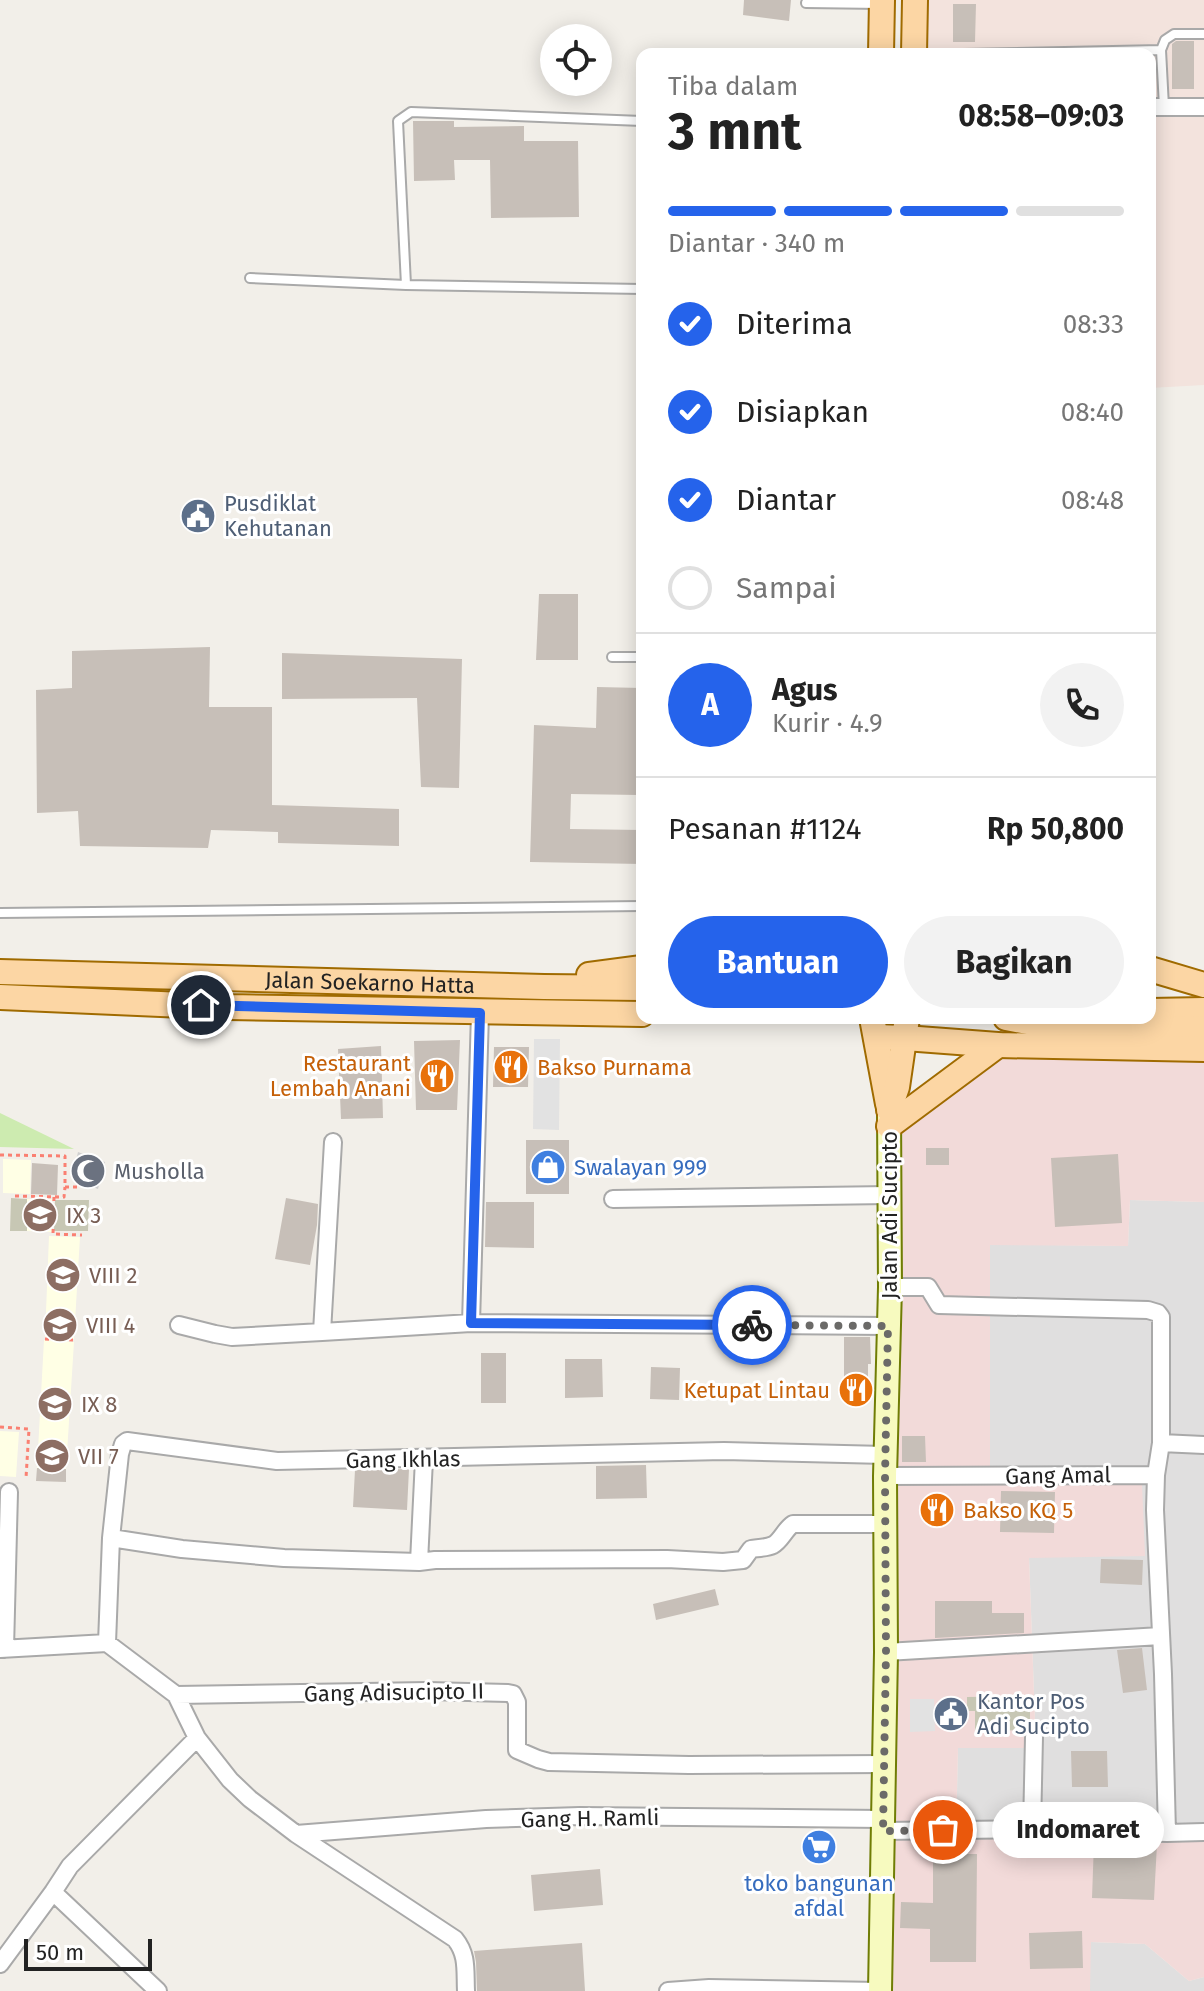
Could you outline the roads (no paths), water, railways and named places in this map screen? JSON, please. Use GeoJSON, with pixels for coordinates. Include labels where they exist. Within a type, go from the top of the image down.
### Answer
{"type":"FeatureCollection","features":[{"type":"Feature","properties":{"kind":"main road"},"geometry":{"type":"LineString","coordinates":[[914,48],[915,0]]}},
{"type":"Feature","properties":{"kind":"main road"},"geometry":{"type":"LineString","coordinates":[[881,48],[882,2]]}},
{"type":"Feature","properties":{"kind":"main road"},"geometry":{"type":"LineString","coordinates":[[544,987],[582,976],[636,969]]}},
{"type":"Feature","properties":{"kind":"main road"},"geometry":{"type":"LineString","coordinates":[[1156,971],[1204,985]]}},
{"type":"Feature","properties":{"kind":"main road","name":"Jalan Soekarno Hatta"},"geometry":{"type":"LineString","coordinates":[[0,972],[636,988]]}},
{"type":"Feature","properties":{"kind":"main road"},"geometry":{"type":"LineString","coordinates":[[1156,986],[1204,985]]}},
{"type":"Feature","properties":{"kind":"main road","name":"Jalan Soekarno Hatta"},"geometry":{"type":"LineString","coordinates":[[0,997],[229,1007],[636,1014]]}},
{"type":"Feature","properties":{"kind":"main road"},"geometry":{"type":"LineString","coordinates":[[1156,1011],[1204,1010]]}},
{"type":"Feature","properties":{"kind":"main road"},"geometry":{"type":"LineString","coordinates":[[1038,1024],[1054,1027],[1204,1029]]}},
{"type":"Feature","properties":{"kind":"main road"},"geometry":{"type":"LineString","coordinates":[[874,1028],[906,1028],[998,1045],[1204,1049]]}},
{"type":"Feature","properties":{"kind":"main road","name":"Jalan Adi Sucipto"},"geometry":{"type":"LineString","coordinates":[[874,1028],[889,1118],[890,1287],[885,1466],[886,1652],[880,1991]]}},
{"type":"Feature","properties":{"kind":"main road","name":"Jalan Adi Sucipto"},"geometry":{"type":"LineString","coordinates":[[889,1118],[906,1028]]}},
{"type":"Feature","properties":{"kind":"main road"},"geometry":{"type":"LineString","coordinates":[[889,1118],[998,1045]]}},
{"type":"Feature","properties":{"kind":"street"},"geometry":{"type":"LineString","coordinates":[[1157,107],[1204,107]]}},
{"type":"Feature","properties":{"kind":"street"},"geometry":{"type":"LineString","coordinates":[[471,1323],[480,1013]]}},
{"type":"Feature","properties":{"kind":"street"},"geometry":{"type":"LineString","coordinates":[[322,1332],[333,1142]]}},
{"type":"Feature","properties":{"kind":"street"},"geometry":{"type":"LineString","coordinates":[[613,1199],[889,1195]]}},
{"type":"Feature","properties":{"kind":"street"},"geometry":{"type":"LineString","coordinates":[[890,1287],[928,1287],[939,1305],[1148,1310],[1161,1317],[1161,1443],[1155,1510],[1167,1833]]}},
{"type":"Feature","properties":{"kind":"street"},"geometry":{"type":"LineString","coordinates":[[179,1325],[232,1337],[471,1323],[888,1326]]}},
{"type":"Feature","properties":{"kind":"street","name":"Gang Ikhlas"},"geometry":{"type":"LineString","coordinates":[[107,1643],[111,1538],[120,1454],[127,1441],[277,1461],[724,1451],[885,1466]]}},
{"type":"Feature","properties":{"kind":"street"},"geometry":{"type":"LineString","coordinates":[[1161,1443],[1204,1445]]}},
{"type":"Feature","properties":{"kind":"street"},"geometry":{"type":"LineString","coordinates":[[419,1562],[424,1459]]}},
{"type":"Feature","properties":{"kind":"street","name":"Gang Amal"},"geometry":{"type":"LineString","coordinates":[[885,1466],[1156,1475]]}},
{"type":"Feature","properties":{"kind":"street"},"geometry":{"type":"LineString","coordinates":[[9,1492],[2,1649],[107,1643],[176,1695],[197,1738],[230,1780],[250,1799],[296,1834],[455,1939],[462,1948],[466,1991]]}},
{"type":"Feature","properties":{"kind":"street"},"geometry":{"type":"LineString","coordinates":[[111,1538],[182,1549],[284,1558],[419,1562],[639,1559],[723,1562],[743,1560],[751,1549],[775,1544],[793,1524],[885,1524]]}},
{"type":"Feature","properties":{"kind":"street"},"geometry":{"type":"LineString","coordinates":[[886,1652],[1161,1636]]}},
{"type":"Feature","properties":{"kind":"street","name":"Gang Adisucipto II"},"geometry":{"type":"LineString","coordinates":[[176,1695],[499,1692],[513,1694],[517,1702],[517,1750],[549,1762],[884,1764]]}},
{"type":"Feature","properties":{"kind":"street"},"geometry":{"type":"LineString","coordinates":[[1032,1829],[1034,1737]]}},
{"type":"Feature","properties":{"kind":"street"},"geometry":{"type":"LineString","coordinates":[[0,1964],[74,1861],[197,1738]]}},
{"type":"Feature","properties":{"kind":"street","name":"Gang H. Ramli"},"geometry":{"type":"LineString","coordinates":[[296,1834],[486,1819],[580,1816],[1204,1832]]}},
{"type":"Feature","properties":{"kind":"street"},"geometry":{"type":"LineString","coordinates":[[53,1892],[158,1991]]}},
{"type":"Feature","properties":{"kind":"street"},"geometry":{"type":"LineString","coordinates":[[668,1991],[709,1988],[880,1991]]}},
{"type":"Feature","properties":{"kind":"lane"},"geometry":{"type":"LineString","coordinates":[[806,3],[882,2]]}},
{"type":"Feature","properties":{"kind":"lane"},"geometry":{"type":"LineString","coordinates":[[1157,107],[1161,50],[1165,40],[1174,34],[1204,34]]}},
{"type":"Feature","properties":{"kind":"lane"},"geometry":{"type":"LineString","coordinates":[[1156,50],[1161,50]]}},
{"type":"Feature","properties":{"kind":"lane"},"geometry":{"type":"LineString","coordinates":[[406,285],[398,121],[411,112],[636,121]]}},
{"type":"Feature","properties":{"kind":"lane"},"geometry":{"type":"LineString","coordinates":[[250,278],[406,285],[636,289]]}},
{"type":"Feature","properties":{"kind":"lane"},"geometry":{"type":"LineString","coordinates":[[612,657],[636,657]]}},
{"type":"Feature","properties":{"kind":"lane"},"geometry":{"type":"LineString","coordinates":[[0,913],[636,906]]}},
{"type":"Feature","properties":{"kind":"place","name":"Pusdiklat Kehutanan"},"geometry":{"type":"Point","coordinates":[198,516]}},
{"type":"Feature","properties":{"kind":"place","name":"Bakso Purnama"},"geometry":{"type":"Point","coordinates":[511,1067]}},
{"type":"Feature","properties":{"kind":"place","name":"Restaurant Lembah Anani"},"geometry":{"type":"Point","coordinates":[437,1076]}},
{"type":"Feature","properties":{"kind":"place","name":"Swalayan 999"},"geometry":{"type":"Point","coordinates":[548,1167]}},
{"type":"Feature","properties":{"kind":"place","name":"Musholla"},"geometry":{"type":"Point","coordinates":[88,1171]}},
{"type":"Feature","properties":{"kind":"place","name":"IX 3"},"geometry":{"type":"Point","coordinates":[40,1215]}},
{"type":"Feature","properties":{"kind":"place","name":"VIII 2"},"geometry":{"type":"Point","coordinates":[63,1275]}},
{"type":"Feature","properties":{"kind":"place","name":"VIII 4"},"geometry":{"type":"Point","coordinates":[60,1325]}},
{"type":"Feature","properties":{"kind":"place","name":"Ketupat Lintau"},"geometry":{"type":"Point","coordinates":[856,1390]}},
{"type":"Feature","properties":{"kind":"place","name":"IX 8"},"geometry":{"type":"Point","coordinates":[55,1404]}},
{"type":"Feature","properties":{"kind":"place","name":"VII 7"},"geometry":{"type":"Point","coordinates":[52,1456]}},
{"type":"Feature","properties":{"kind":"place","name":"Bakso KQ 5"},"geometry":{"type":"Point","coordinates":[937,1510]}},
{"type":"Feature","properties":{"kind":"place","name":"Kantor Pos Adi Sucipto"},"geometry":{"type":"Point","coordinates":[951,1714]}},
{"type":"Feature","properties":{"kind":"place","name":"Indomaret"},"geometry":{"type":"Point","coordinates":[943,1830]}},
{"type":"Feature","properties":{"kind":"place","name":"toko bangunan afdal"},"geometry":{"type":"Point","coordinates":[819,1847]}}]}
